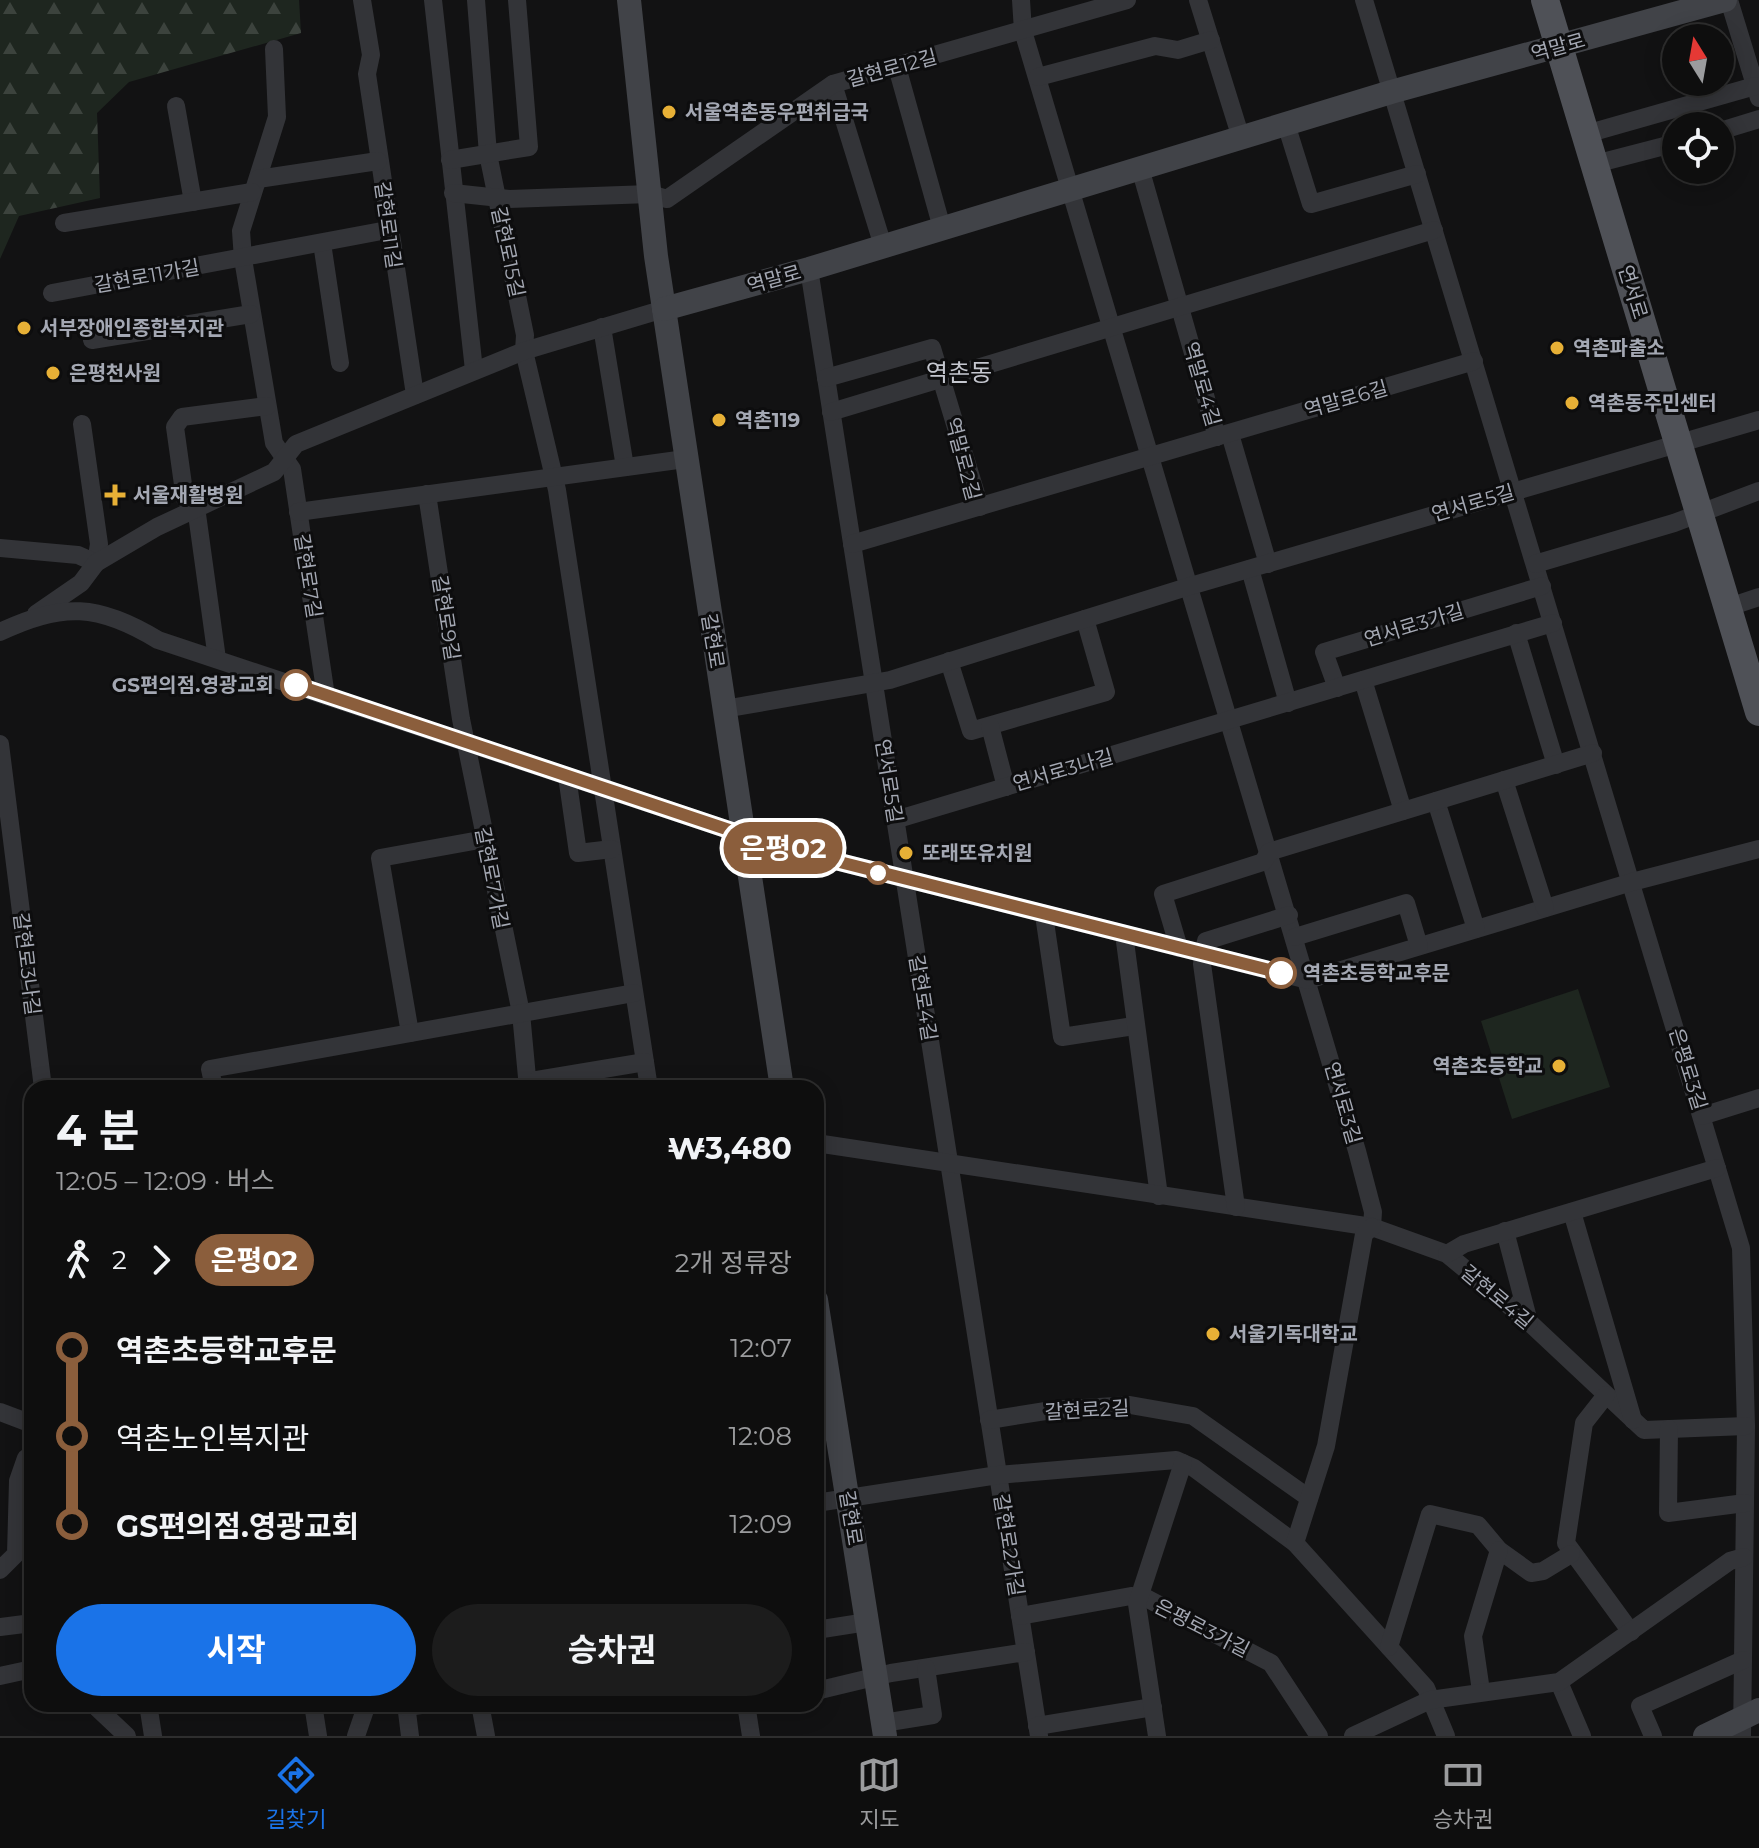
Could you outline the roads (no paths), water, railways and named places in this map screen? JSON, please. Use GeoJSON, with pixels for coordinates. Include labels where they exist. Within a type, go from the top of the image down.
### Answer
{"type":"FeatureCollection","features":[{"type":"Feature","properties":{"kind":"main road","name":"갈현로"},"geometry":{"type":"LineString","coordinates":[[629,0],[642,150],[685,459],[781,1080]]}},
{"type":"Feature","properties":{"kind":"main road","name":"연서로"},"geometry":{"type":"LineString","coordinates":[[1545,0],[1759,712]]}},
{"type":"Feature","properties":{"kind":"main road","name":"역말로"},"geometry":{"type":"LineString","coordinates":[[664,309],[809,269],[1391,92],[1727,0]]}},
{"type":"Feature","properties":{"kind":"main road","name":"갈현로"},"geometry":{"type":"LineString","coordinates":[[824,1373],[848,1499],[884,1730]]}},
{"type":"Feature","properties":{"kind":"main road"},"geometry":{"type":"LineString","coordinates":[[1705,1736],[1748,1721]]}},
{"type":"Feature","properties":{"kind":"street","name":"갈현로11길"},"geometry":{"type":"LineString","coordinates":[[362,0],[371,55],[367,74],[387,230],[415,395]]}},
{"type":"Feature","properties":{"kind":"street"},"geometry":{"type":"LineString","coordinates":[[433,0],[474,370]]}},
{"type":"Feature","properties":{"kind":"street","name":"갈현로15길"},"geometry":{"type":"LineString","coordinates":[[476,0],[488,154],[525,335],[524,351]]}},
{"type":"Feature","properties":{"kind":"street"},"geometry":{"type":"LineString","coordinates":[[450,160],[529,147],[517,0]]}},
{"type":"Feature","properties":{"kind":"street"},"geometry":{"type":"LineString","coordinates":[[1021,0],[1023,31],[1069,190],[1308,980]]}},
{"type":"Feature","properties":{"kind":"street","name":"갈현로12길"},"geometry":{"type":"LineString","coordinates":[[650,194],[667,199],[833,84],[1127,0]]}},
{"type":"Feature","properties":{"kind":"street"},"geometry":{"type":"LineString","coordinates":[[1198,0],[1241,138]]}},
{"type":"Feature","properties":{"kind":"street"},"geometry":{"type":"LineString","coordinates":[[1364,0],[1632,882]]}},
{"type":"Feature","properties":{"kind":"street","name":"역말로"},"geometry":{"type":"LineString","coordinates":[[1727,0],[1757,92]]}},
{"type":"Feature","properties":{"kind":"street"},"geometry":{"type":"LineString","coordinates":[[1038,77],[1155,46],[1178,50],[1211,40]]}},
{"type":"Feature","properties":{"kind":"street"},"geometry":{"type":"LineString","coordinates":[[274,49],[277,117],[241,231],[251,314],[274,443],[286,457]]}},
{"type":"Feature","properties":{"kind":"street"},"geometry":{"type":"LineString","coordinates":[[897,67],[942,228]]}},
{"type":"Feature","properties":{"kind":"street"},"geometry":{"type":"LineString","coordinates":[[833,84],[883,246]]}},
{"type":"Feature","properties":{"kind":"street"},"geometry":{"type":"LineString","coordinates":[[1586,134],[1757,92]]}},
{"type":"Feature","properties":{"kind":"street"},"geometry":{"type":"LineString","coordinates":[[176,106],[193,202]]}},
{"type":"Feature","properties":{"kind":"street"},"geometry":{"type":"LineString","coordinates":[[1734,127],[1759,119]]}},
{"type":"Feature","properties":{"kind":"street"},"geometry":{"type":"LineString","coordinates":[[1286,124],[1311,204],[1417,174]]}},
{"type":"Feature","properties":{"kind":"street"},"geometry":{"type":"LineString","coordinates":[[1595,164],[1662,147]]}},
{"type":"Feature","properties":{"kind":"street"},"geometry":{"type":"LineString","coordinates":[[64,223],[193,202],[378,161]]}},
{"type":"Feature","properties":{"kind":"street","name":"역말로4길"},"geometry":{"type":"LineString","coordinates":[[980,507],[1224,436],[1180,308],[1140,168]]}},
{"type":"Feature","properties":{"kind":"street"},"geometry":{"type":"LineString","coordinates":[[453,193],[497,195],[509,199],[650,194]]}},
{"type":"Feature","properties":{"kind":"street","name":"갈현로11가길"},"geometry":{"type":"LineString","coordinates":[[52,293],[387,230]]}},
{"type":"Feature","properties":{"kind":"street"},"geometry":{"type":"LineString","coordinates":[[831,412],[1434,230]]}},
{"type":"Feature","properties":{"kind":"street"},"geometry":{"type":"LineString","coordinates":[[322,243],[340,363]]}},
{"type":"Feature","properties":{"kind":"street"},"geometry":{"type":"LineString","coordinates":[[809,269],[873,683]]}},
{"type":"Feature","properties":{"kind":"street"},"geometry":{"type":"LineString","coordinates":[[0,632],[34,615],[81,583],[96,563],[196,507],[274,472],[296,444],[524,351],[664,309]]}},
{"type":"Feature","properties":{"kind":"street"},"geometry":{"type":"LineString","coordinates":[[92,340],[251,314]]}},
{"type":"Feature","properties":{"kind":"street"},"geometry":{"type":"LineString","coordinates":[[602,327],[625,467]]}},
{"type":"Feature","properties":{"kind":"street","name":"역말로2길"},"geometry":{"type":"LineString","coordinates":[[826,378],[932,348],[980,507],[852,544]]}},
{"type":"Feature","properties":{"kind":"street"},"geometry":{"type":"LineString","coordinates":[[524,351],[554,477],[648,1080]]}},
{"type":"Feature","properties":{"kind":"street","name":"역말로6길"},"geometry":{"type":"LineString","coordinates":[[1224,436],[1474,361]]}},
{"type":"Feature","properties":{"kind":"street"},"geometry":{"type":"LineString","coordinates":[[217,659],[196,507],[185,499],[175,427],[182,417],[267,406]]}},
{"type":"Feature","properties":{"kind":"street","name":"연서로5길"},"geometry":{"type":"LineString","coordinates":[[724,709],[873,683],[1187,587],[1759,420]]}},
{"type":"Feature","properties":{"kind":"street"},"geometry":{"type":"LineString","coordinates":[[82,424],[99,544],[96,563]]}},
{"type":"Feature","properties":{"kind":"street"},"geometry":{"type":"LineString","coordinates":[[1224,436],[1259,566],[1288,703]]}},
{"type":"Feature","properties":{"kind":"street","name":"갈현로7길"},"geometry":{"type":"LineString","coordinates":[[286,457],[298,512],[326,696]]}},
{"type":"Feature","properties":{"kind":"street"},"geometry":{"type":"LineString","coordinates":[[298,512],[685,459]]}},
{"type":"Feature","properties":{"kind":"street"},"geometry":{"type":"LineString","coordinates":[[1535,564],[1759,491]]}},
{"type":"Feature","properties":{"kind":"street","name":"갈현로9길"},"geometry":{"type":"LineString","coordinates":[[427,494],[466,742]]}},
{"type":"Feature","properties":{"kind":"street"},"geometry":{"type":"LineString","coordinates":[[0,548],[78,555],[96,563]]}},
{"type":"Feature","properties":{"kind":"street","name":"연서로3가길"},"geometry":{"type":"LineString","coordinates":[[1337,688],[1324,652],[1542,586]]}},
{"type":"Feature","properties":{"kind":"street"},"geometry":{"type":"LineString","coordinates":[[1729,607],[1759,597]]}},
{"type":"Feature","properties":{"kind":"street"},"geometry":{"type":"LineString","coordinates":[[34,615],[92,609],[158,640],[745,835],[904,880],[1308,980],[1632,882],[1759,849]]}},
{"type":"Feature","properties":{"kind":"street"},"geometry":{"type":"LineString","coordinates":[[949,661],[971,731],[1106,692],[1085,619]]}},
{"type":"Feature","properties":{"kind":"street","name":"연서로3가길"},"geometry":{"type":"LineString","coordinates":[[1230,721],[1553,623]]}},
{"type":"Feature","properties":{"kind":"street"},"geometry":{"type":"LineString","coordinates":[[1516,633],[1556,765]]}},
{"type":"Feature","properties":{"kind":"street","name":"연서로3가길"},"geometry":{"type":"LineString","coordinates":[[1363,680],[1403,811]]}},
{"type":"Feature","properties":{"kind":"street","name":"연서로5길"},"geometry":{"type":"LineString","coordinates":[[873,683],[904,880]]}},
{"type":"Feature","properties":{"kind":"street","name":"연서로3나길"},"geometry":{"type":"LineString","coordinates":[[895,820],[1230,721]]}},
{"type":"Feature","properties":{"kind":"street"},"geometry":{"type":"LineString","coordinates":[[990,726],[1006,787]]}},
{"type":"Feature","properties":{"kind":"street","name":"갈현로7가길"},"geometry":{"type":"LineString","coordinates":[[466,742],[521,1013],[528,1080]]}},
{"type":"Feature","properties":{"kind":"street","name":"갈현로3나길"},"geometry":{"type":"LineString","coordinates":[[0,744],[42,1080]]}},
{"type":"Feature","properties":{"kind":"street"},"geometry":{"type":"LineString","coordinates":[[1179,948],[1163,894],[1263,862],[1269,852],[1593,753]]}},
{"type":"Feature","properties":{"kind":"street"},"geometry":{"type":"LineString","coordinates":[[567,776],[578,853],[612,849]]}},
{"type":"Feature","properties":{"kind":"street"},"geometry":{"type":"LineString","coordinates":[[1504,780],[1545,908]]}},
{"type":"Feature","properties":{"kind":"street"},"geometry":{"type":"LineString","coordinates":[[1436,801],[1476,929]]}},
{"type":"Feature","properties":{"kind":"street"},"geometry":{"type":"LineString","coordinates":[[410,1033],[380,858],[485,839]]}},
{"type":"Feature","properties":{"kind":"street","name":"갈현로4길"},"geometry":{"type":"LineString","coordinates":[[904,880],[989,1420]]}},
{"type":"Feature","properties":{"kind":"street","name":"은평로3길"},"geometry":{"type":"LineString","coordinates":[[1632,882],[1717,1168],[1751,1258],[1743,1660],[1748,1721]]}},
{"type":"Feature","properties":{"kind":"street"},"geometry":{"type":"LineString","coordinates":[[1295,937],[1406,903],[1419,946]]}},
{"type":"Feature","properties":{"kind":"street"},"geometry":{"type":"LineString","coordinates":[[1044,915],[1062,1037],[1134,1026]]}},
{"type":"Feature","properties":{"kind":"street"},"geometry":{"type":"LineString","coordinates":[[1236,1207],[1203,954],[1206,941],[1289,915]]}},
{"type":"Feature","properties":{"kind":"street"},"geometry":{"type":"LineString","coordinates":[[1124,934],[1159,1196]]}},
{"type":"Feature","properties":{"kind":"street","name":"연서로3길"},"geometry":{"type":"LineString","coordinates":[[1308,980],[1373,1212],[1365,1226]]}},
{"type":"Feature","properties":{"kind":"street"},"geometry":{"type":"LineString","coordinates":[[212,1080],[210,1069],[634,993]]}},
{"type":"Feature","properties":{"kind":"street"},"geometry":{"type":"LineString","coordinates":[[537,1080],[645,1062]]}},
{"type":"Feature","properties":{"kind":"street"},"geometry":{"type":"LineString","coordinates":[[1702,1116],[1759,1098]]}},
{"type":"Feature","properties":{"kind":"street","name":"갈현로4길"},"geometry":{"type":"LineString","coordinates":[[824,1144],[1365,1226],[1447,1254],[1529,1322],[1633,1421]]}},
{"type":"Feature","properties":{"kind":"street"},"geometry":{"type":"LineString","coordinates":[[1447,1254],[1464,1244],[1717,1168]]}},
{"type":"Feature","properties":{"kind":"street"},"geometry":{"type":"LineString","coordinates":[[1572,1212],[1633,1421],[1644,1430],[1746,1426]]}},
{"type":"Feature","properties":{"kind":"street"},"geometry":{"type":"LineString","coordinates":[[1295,1543],[1326,1446],[1365,1226]]}},
{"type":"Feature","properties":{"kind":"street"},"geometry":{"type":"LineString","coordinates":[[1505,1231],[1529,1322]]}},
{"type":"Feature","properties":{"kind":"street"},"geometry":{"type":"LineString","coordinates":[[1606,1395],[1584,1423],[1577,1452],[1572,1522],[1566,1543],[1571,1554],[1631,1632]]}},
{"type":"Feature","properties":{"kind":"street","name":"갈현로2길"},"geometry":{"type":"LineString","coordinates":[[989,1420],[1052,1410],[1130,1405],[1193,1416],[1309,1498]]}},
{"type":"Feature","properties":{"kind":"street"},"geometry":{"type":"LineString","coordinates":[[0,1412],[24,1421]]}},
{"type":"Feature","properties":{"kind":"street"},"geometry":{"type":"LineString","coordinates":[[989,1420],[998,1475]]}},
{"type":"Feature","properties":{"kind":"street"},"geometry":{"type":"LineString","coordinates":[[1669,1429],[1668,1513],[1745,1503]]}},
{"type":"Feature","properties":{"kind":"street"},"geometry":{"type":"LineString","coordinates":[[824,1502],[998,1475],[1176,1460],[1295,1543],[1426,1688],[1446,1736]]}},
{"type":"Feature","properties":{"kind":"street"},"geometry":{"type":"LineString","coordinates":[[1139,1596],[1183,1463]]}},
{"type":"Feature","properties":{"kind":"street"},"geometry":{"type":"LineString","coordinates":[[0,1570],[16,1554],[18,1481],[24,1469]]}},
{"type":"Feature","properties":{"kind":"street","name":"갈현로2가길"},"geometry":{"type":"LineString","coordinates":[[998,1475],[1038,1731],[1153,1707]]}},
{"type":"Feature","properties":{"kind":"street"},"geometry":{"type":"LineString","coordinates":[[1389,1647],[1430,1514],[1478,1525],[1499,1550],[1531,1573],[1543,1571],[1571,1554]]}},
{"type":"Feature","properties":{"kind":"street"},"geometry":{"type":"LineString","coordinates":[[1481,1691],[1473,1636],[1499,1550]]}},
{"type":"Feature","properties":{"kind":"street"},"geometry":{"type":"LineString","coordinates":[[1353,1736],[1430,1700],[1559,1682],[1730,1561],[1744,1557]]}},
{"type":"Feature","properties":{"kind":"street","name":"갈현로2가길"},"geometry":{"type":"LineString","coordinates":[[1020,1616],[1139,1596]]}},
{"type":"Feature","properties":{"kind":"street","name":"은평로3가길"},"geometry":{"type":"LineString","coordinates":[[1157,1736],[1137,1604],[1139,1596],[1271,1663],[1319,1736]]}},
{"type":"Feature","properties":{"kind":"street"},"geometry":{"type":"LineString","coordinates":[[824,1629],[867,1622]]}},
{"type":"Feature","properties":{"kind":"street"},"geometry":{"type":"LineString","coordinates":[[0,1627],[24,1624]]}},
{"type":"Feature","properties":{"kind":"street"},"geometry":{"type":"LineString","coordinates":[[824,1689],[926,1668],[1026,1652]]}},
{"type":"Feature","properties":{"kind":"street"},"geometry":{"type":"LineString","coordinates":[[1653,1736],[1640,1706],[1743,1660]]}},
{"type":"Feature","properties":{"kind":"street"},"geometry":{"type":"LineString","coordinates":[[884,1730],[933,1715],[926,1668]]}},
{"type":"Feature","properties":{"kind":"street"},"geometry":{"type":"LineString","coordinates":[[0,1676],[24,1671]]}},
{"type":"Feature","properties":{"kind":"street"},"geometry":{"type":"LineString","coordinates":[[1559,1682],[1582,1736]]}},
{"type":"Feature","properties":{"kind":"street"},"geometry":{"type":"LineString","coordinates":[[102,1712],[127,1736]]}},
{"type":"Feature","properties":{"kind":"street"},"geometry":{"type":"LineString","coordinates":[[149,1712],[153,1736]]}},
{"type":"Feature","properties":{"kind":"street"},"geometry":{"type":"LineString","coordinates":[[314,1712],[318,1736]]}},
{"type":"Feature","properties":{"kind":"street"},"geometry":{"type":"LineString","coordinates":[[356,1736],[364,1712]]}},
{"type":"Feature","properties":{"kind":"street"},"geometry":{"type":"LineString","coordinates":[[407,1712],[410,1736]]}},
{"type":"Feature","properties":{"kind":"street"},"geometry":{"type":"LineString","coordinates":[[482,1712],[486,1736]]}},
{"type":"Feature","properties":{"kind":"street"},"geometry":{"type":"LineString","coordinates":[[747,1712],[751,1736]]}},
{"type":"Feature","properties":{"kind":"place","name":"서울역촌동우편취급국"},"geometry":{"type":"Point","coordinates":[669,112]}},
{"type":"Feature","properties":{"kind":"place","name":"서부장애인종합복지관"},"geometry":{"type":"Point","coordinates":[24,328]}},
{"type":"Feature","properties":{"kind":"place","name":"역촌파출소"},"geometry":{"type":"Point","coordinates":[1557,348]}},
{"type":"Feature","properties":{"kind":"place","name":"은평천사원"},"geometry":{"type":"Point","coordinates":[53,373]}},
{"type":"Feature","properties":{"kind":"place","name":"역촌동주민센터"},"geometry":{"type":"Point","coordinates":[1572,403]}},
{"type":"Feature","properties":{"kind":"place","name":"역촌119"},"geometry":{"type":"Point","coordinates":[719,420]}},
{"type":"Feature","properties":{"kind":"place","name":"서울재활병원"},"geometry":{"type":"Point","coordinates":[115,495]}},
{"type":"Feature","properties":{"kind":"place","name":"GS편의점.영광교회"},"geometry":{"type":"Point","coordinates":[296,685]}},
{"type":"Feature","properties":{"kind":"place","name":"또래또유치원"},"geometry":{"type":"Point","coordinates":[906,853]}},
{"type":"Feature","properties":{"kind":"place","name":"역촌초등학교후문"},"geometry":{"type":"Point","coordinates":[1281,973]}},
{"type":"Feature","properties":{"kind":"place","name":"역촌초등학교"},"geometry":{"type":"Point","coordinates":[1559,1066]}},
{"type":"Feature","properties":{"kind":"place","name":"서울기독대학교"},"geometry":{"type":"Point","coordinates":[1213,1334]}},
{"type":"Feature","properties":{"kind":"district","name":"역촌동"},"geometry":{"type":"Point","coordinates":[959,373]}}]}
